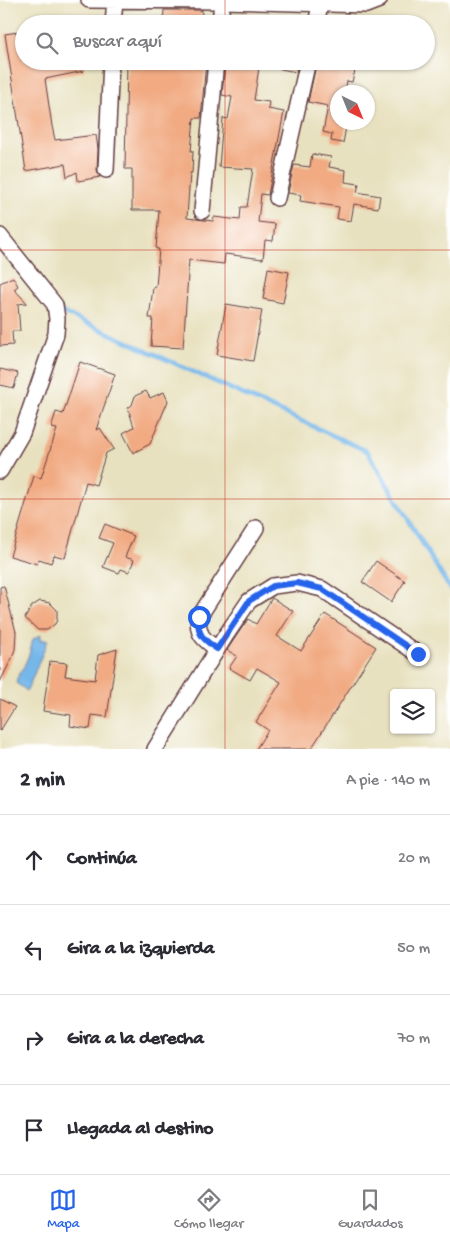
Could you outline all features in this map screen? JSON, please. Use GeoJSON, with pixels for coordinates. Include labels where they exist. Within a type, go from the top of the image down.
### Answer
{"type":"FeatureCollection","features":[{"type":"Feature","properties":{"kind":"street"},"geometry":{"type":"LineString","coordinates":[[89,0],[222,1],[320,5],[366,5],[378,0]]}},
{"type":"Feature","properties":{"kind":"street"},"geometry":{"type":"LineString","coordinates":[[114,15],[115,0]]}},
{"type":"Feature","properties":{"kind":"street"},"geometry":{"type":"LineString","coordinates":[[221,15],[222,1]]}},
{"type":"Feature","properties":{"kind":"street"},"geometry":{"type":"LineString","coordinates":[[318,15],[320,5]]}},
{"type":"Feature","properties":{"kind":"street"},"geometry":{"type":"LineString","coordinates":[[106,170],[111,70]]}},
{"type":"Feature","properties":{"kind":"street"},"geometry":{"type":"LineString","coordinates":[[202,211],[215,70]]}},
{"type":"Feature","properties":{"kind":"street"},"geometry":{"type":"LineString","coordinates":[[277,198],[306,70]]}},
{"type":"Feature","properties":{"kind":"street"},"geometry":{"type":"LineString","coordinates":[[0,236],[55,305],[57,319],[56,334],[22,433],[0,471]]}},
{"type":"Feature","properties":{"kind":"street"},"geometry":{"type":"LineString","coordinates":[[217,649],[202,636],[198,627],[199,617],[256,528]]}},
{"type":"Feature","properties":{"kind":"street"},"geometry":{"type":"LineString","coordinates":[[155,749],[249,601],[273,586],[297,583],[322,589],[418,654]]}},
{"type":"Feature","properties":{"kind":"water"},"geometry":{"type":"Polygon","coordinates":[[[41,635],[40,640],[48,640],[27,691],[16,683],[18,675],[28,658],[33,639],[41,635]]]}},
{"type":"Feature","properties":{"kind":"building"},"geometry":{"type":"Polygon","coordinates":[[[164,10],[202,10],[202,15],[164,15],[164,10]]]}},
{"type":"Feature","properties":{"kind":"building"},"geometry":{"type":"Polygon","coordinates":[[[15,32],[15,70],[84,70],[45,79],[52,126],[55,140],[96,135],[98,149],[97,170],[100,177],[78,181],[77,172],[67,177],[65,164],[26,171],[5,34],[15,32]]]}},
{"type":"Feature","properties":{"kind":"building"},"geometry":{"type":"Polygon","coordinates":[[[127,70],[205,70],[201,118],[194,118],[191,151],[193,151],[192,173],[190,173],[187,218],[213,221],[214,217],[240,220],[241,207],[247,207],[253,169],[219,167],[223,118],[228,119],[232,97],[222,95],[224,70],[259,70],[254,100],[269,102],[268,109],[284,112],[268,195],[261,194],[258,222],[275,224],[273,241],[265,240],[263,259],[225,254],[224,264],[189,260],[183,348],[151,346],[153,318],[149,318],[153,288],[156,287],[159,249],[156,249],[159,210],[132,210],[132,169],[125,169],[127,70]]]}},
{"type":"Feature","properties":{"kind":"building"},"geometry":{"type":"Polygon","coordinates":[[[315,70],[355,70],[352,82],[347,81],[346,85],[330,85],[330,130],[345,130],[343,143],[331,141],[332,134],[323,132],[328,106],[308,102],[315,70]]]}},
{"type":"Feature","properties":{"kind":"building"},"geometry":{"type":"Polygon","coordinates":[[[312,154],[331,157],[329,167],[346,170],[345,182],[359,184],[357,192],[380,196],[378,208],[354,204],[351,221],[337,219],[339,207],[300,201],[301,195],[288,193],[294,165],[310,167],[312,154]]]}},
{"type":"Feature","properties":{"kind":"building"},"geometry":{"type":"Polygon","coordinates":[[[268,268],[289,272],[283,303],[263,299],[268,268]]]}},
{"type":"Feature","properties":{"kind":"building"},"geometry":{"type":"Polygon","coordinates":[[[13,277],[18,286],[14,289],[27,303],[18,304],[20,331],[12,331],[13,345],[0,346],[0,283],[13,277]]]}},
{"type":"Feature","properties":{"kind":"building"},"geometry":{"type":"Polygon","coordinates":[[[226,304],[262,310],[253,361],[217,355],[226,304]]]}},
{"type":"Feature","properties":{"kind":"building"},"geometry":{"type":"Polygon","coordinates":[[[80,362],[115,374],[96,430],[100,428],[114,449],[106,453],[96,485],[86,482],[65,558],[54,555],[51,563],[39,559],[37,564],[10,556],[34,476],[41,478],[57,429],[51,428],[56,412],[63,414],[80,362]]]}},
{"type":"Feature","properties":{"kind":"building"},"geometry":{"type":"Polygon","coordinates":[[[0,369],[18,373],[14,388],[0,385],[0,369]]]}},
{"type":"Feature","properties":{"kind":"building"},"geometry":{"type":"Polygon","coordinates":[[[146,391],[150,398],[164,392],[168,401],[150,444],[133,453],[123,433],[134,427],[128,408],[132,405],[135,396],[146,391]]]}},
{"type":"Feature","properties":{"kind":"building"},"geometry":{"type":"Polygon","coordinates":[[[105,524],[134,536],[125,557],[134,560],[129,572],[121,569],[119,573],[103,567],[113,543],[99,538],[105,524]]]}},
{"type":"Feature","properties":{"kind":"building"},"geometry":{"type":"Polygon","coordinates":[[[376,561],[405,581],[391,602],[362,582],[376,561]]]}},
{"type":"Feature","properties":{"kind":"building"},"geometry":{"type":"Polygon","coordinates":[[[4,586],[16,632],[15,649],[0,682],[0,587],[4,586]]]}},
{"type":"Feature","properties":{"kind":"building"},"geometry":{"type":"Polygon","coordinates":[[[272,598],[293,611],[277,636],[301,651],[325,614],[376,647],[311,749],[256,749],[268,730],[256,722],[281,682],[257,668],[250,680],[229,668],[237,656],[227,650],[248,619],[256,624],[272,598]]]}},
{"type":"Feature","properties":{"kind":"building"},"geometry":{"type":"Polygon","coordinates":[[[40,601],[50,603],[57,610],[55,624],[47,630],[38,630],[25,618],[32,606],[40,601]]]}},
{"type":"Feature","properties":{"kind":"building"},"geometry":{"type":"Polygon","coordinates":[[[117,649],[107,717],[92,715],[90,729],[70,726],[71,715],[43,711],[50,661],[67,663],[65,676],[95,680],[98,655],[117,649]]]}},
{"type":"Feature","properties":{"kind":"building"},"geometry":{"type":"Polygon","coordinates":[[[0,699],[15,707],[0,731],[0,699]]]}},
{"type":"Feature","properties":{"kind":"waterway"},"geometry":{"type":"LineString","coordinates":[[60,311],[367,451],[450,589]]}},
{"type":"Feature","properties":{"kind":"route"},"geometry":{"type":"LineString","coordinates":[[199,617],[198,627],[202,636],[217,649],[249,601],[273,586],[297,583],[322,589],[418,654]]}}]}
